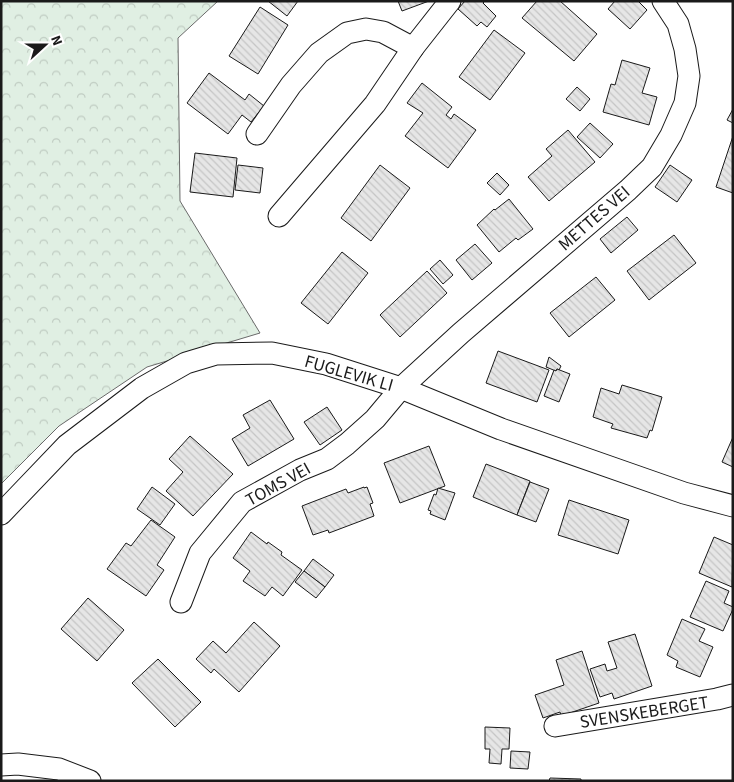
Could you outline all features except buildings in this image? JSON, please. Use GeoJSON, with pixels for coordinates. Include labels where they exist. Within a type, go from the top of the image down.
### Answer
{"type":"FeatureCollection","features":[{"type":"Feature","properties":{"kind":"street"},"geometry":{"type":"LineString","coordinates":[[279,216],[375,104],[413,48],[450,1]]}},
{"type":"Feature","properties":{"kind":"street","name":"METTES VEI"},"geometry":{"type":"LineString","coordinates":[[401,388],[461,333],[628,190],[652,167],[672,135],[684,103],[689,76],[685,49],[678,24],[663,1]]}},
{"type":"Feature","properties":{"kind":"street"},"geometry":{"type":"LineString","coordinates":[[257,134],[291,85],[319,53],[347,33],[366,30],[383,32],[413,48]]}},
{"type":"Feature","properties":{"kind":"street","name":"FUGLEVIK LI"},"geometry":{"type":"LineString","coordinates":[[1,514],[67,446],[142,388],[186,363],[216,354],[272,353],[326,364],[401,388],[501,429],[684,493],[733,506]]}},
{"type":"Feature","properties":{"kind":"street","name":"TOMS VEI"},"geometry":{"type":"LineString","coordinates":[[181,602],[200,553],[242,502],[300,470],[327,459],[375,419],[401,388]]}},
{"type":"Feature","properties":{"kind":"street","name":"SVENSKEBERGET"},"geometry":{"type":"LineString","coordinates":[[555,726],[733,695]]}},
{"type":"Feature","properties":{"kind":"street"},"geometry":{"type":"LineString","coordinates":[[1,765],[18,764],[59,769],[90,781]]}},
{"type":"Feature","properties":{"kind":"green space"},"geometry":{"type":"Polygon","coordinates":[[[1,1],[218,1],[178,38],[180,201],[260,333],[147,367],[59,426],[1,484],[1,1]]]}}]}
